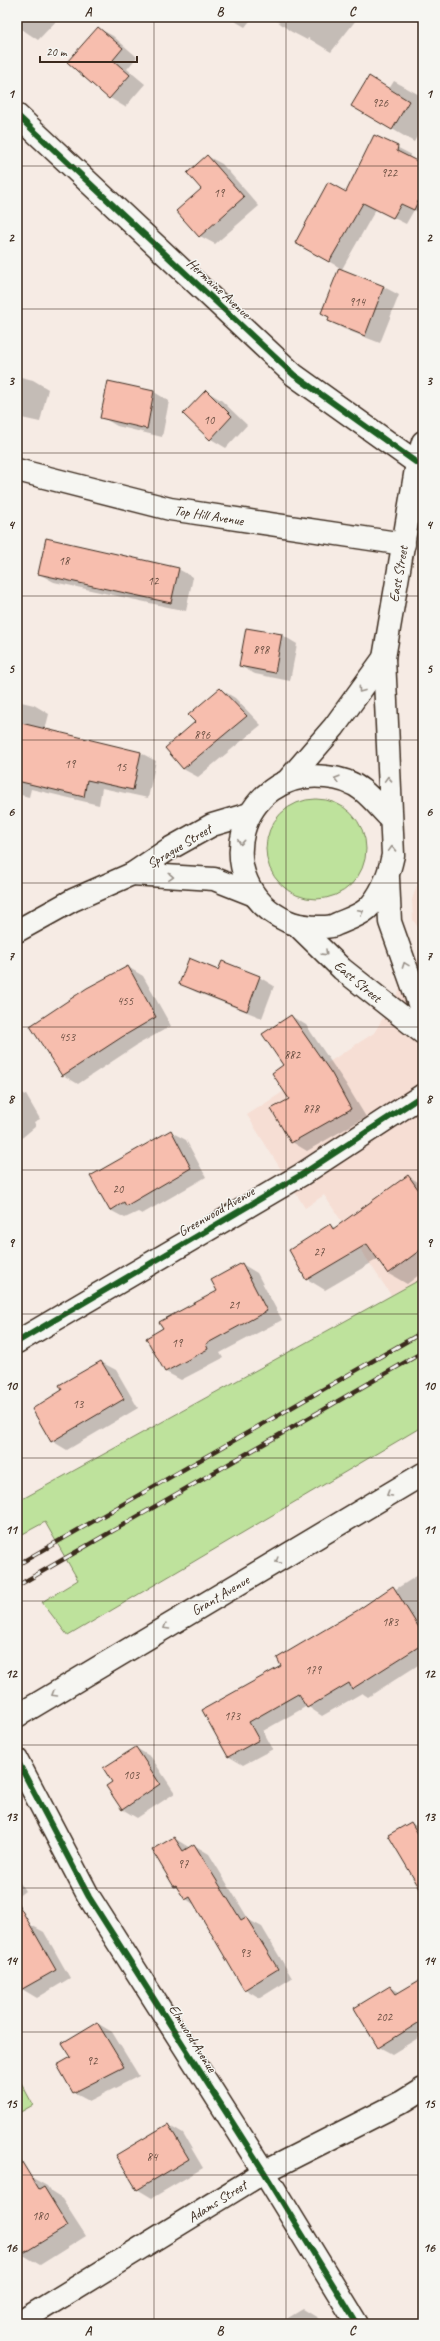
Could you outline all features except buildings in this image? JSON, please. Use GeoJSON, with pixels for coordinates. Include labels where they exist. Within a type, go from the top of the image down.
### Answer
{"type":"FeatureCollection","features":[{"type":"Feature","properties":{"kind":"street","name":"Hermaine Avenue"},"geometry":{"type":"LineString","coordinates":[[17,115],[294,375],[420,452]]}},
{"type":"Feature","properties":{"kind":"street","name":"East Street"},"geometry":{"type":"LineString","coordinates":[[388,878],[393,855],[390,818],[384,658],[420,452]]}},
{"type":"Feature","properties":{"kind":"street","name":"Top Hill Avenue"},"geometry":{"type":"LineString","coordinates":[[17,470],[170,509],[404,544]]}},
{"type":"Feature","properties":{"kind":"street","name":"East Street"},"geometry":{"type":"LineString","coordinates":[[288,780],[334,727],[384,658]]}},
{"type":"Feature","properties":{"kind":"street"},"geometry":{"type":"LineString","coordinates":[[388,878],[367,909],[334,926],[297,926],[272,914],[252,894],[241,868],[240,840],[249,814],[266,794],[288,780],[313,775],[338,778],[362,790],[390,818]]}},
{"type":"Feature","properties":{"kind":"street","name":"Sprague Street"},"geometry":{"type":"LineString","coordinates":[[17,931],[73,900],[132,874],[169,849],[212,825],[249,814]]}},
{"type":"Feature","properties":{"kind":"street","name":"Sprague Street"},"geometry":{"type":"LineString","coordinates":[[132,874],[214,879],[252,894]]}},
{"type":"Feature","properties":{"kind":"street"},"geometry":{"type":"LineString","coordinates":[[388,878],[390,922],[423,1015]]}},
{"type":"Feature","properties":{"kind":"street","name":"East Street"},"geometry":{"type":"LineString","coordinates":[[297,926],[342,969],[423,1033]]}},
{"type":"Feature","properties":{"kind":"street","name":"Greenwood Avenue"},"geometry":{"type":"LineString","coordinates":[[17,1342],[301,1175],[423,1095]]}},
{"type":"Feature","properties":{"kind":"street","name":"Grant Avenue"},"geometry":{"type":"LineString","coordinates":[[17,1716],[423,1474]]}},
{"type":"Feature","properties":{"kind":"street","name":"Elmwood Avenue"},"geometry":{"type":"LineString","coordinates":[[17,1760],[89,1897],[264,2172],[356,2324]]}},
{"type":"Feature","properties":{"kind":"street","name":"Adams Street"},"geometry":{"type":"LineString","coordinates":[[17,2324],[264,2172],[402,2102],[423,2089]]}},
{"type":"Feature","properties":{"kind":"shaded area"},"geometry":{"type":"Polygon","coordinates":[[[423,867],[423,935],[413,920],[412,900],[423,867]]]}},
{"type":"Feature","properties":{"kind":"shaded area"},"geometry":{"type":"Polygon","coordinates":[[[423,951],[423,1278],[391,1295],[324,1195],[305,1208],[247,1115],[374,1033],[423,951]]]}},
{"type":"Feature","properties":{"kind":"green space"},"geometry":{"type":"Polygon","coordinates":[[[316,799],[335,803],[351,814],[362,830],[366,849],[362,868],[351,884],[335,895],[316,899],[297,895],[281,884],[270,868],[266,849],[270,830],[281,814],[297,803],[316,799]]]}},
{"type":"Feature","properties":{"kind":"green space"},"geometry":{"type":"Polygon","coordinates":[[[423,1278],[423,1426],[68,1636],[42,1602],[78,1580],[45,1522],[17,1537],[17,1502],[423,1278]]]}},
{"type":"Feature","properties":{"kind":"green space"},"geometry":{"type":"Polygon","coordinates":[[[17,2075],[33,2105],[17,2114],[17,2075]]]}},
{"type":"Feature","properties":{"kind":"railway"},"geometry":{"type":"LineString","coordinates":[[17,1565],[423,1332]]}},
{"type":"Feature","properties":{"kind":"railway"},"geometry":{"type":"LineString","coordinates":[[17,1586],[423,1352]]}},
{"type":"Feature","properties":{"kind":"cycle path"},"geometry":{"type":"LineString","coordinates":[[17,115],[294,375],[417,463]]}},
{"type":"Feature","properties":{"kind":"cycle path"},"geometry":{"type":"LineString","coordinates":[[17,1342],[301,1175],[423,1095]]}},
{"type":"Feature","properties":{"kind":"cycle path"},"geometry":{"type":"LineString","coordinates":[[17,1760],[89,1897],[264,2172],[357,2324]]}}]}
